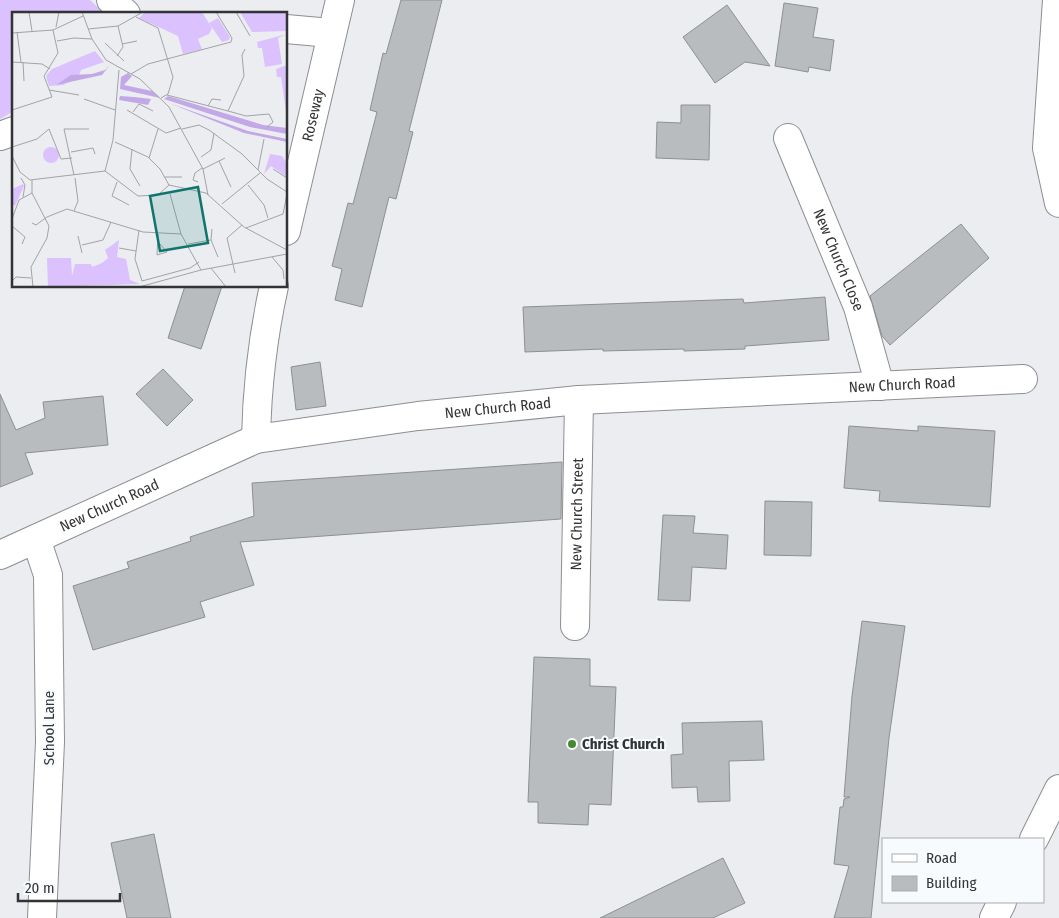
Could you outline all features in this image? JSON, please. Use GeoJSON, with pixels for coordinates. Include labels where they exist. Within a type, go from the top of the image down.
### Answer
{"type":"FeatureCollection","features":[{"type":"Feature","properties":{"kind":"street"},"geometry":{"type":"LineString","coordinates":[[111,0],[124,12]]}},
{"type":"Feature","properties":{"kind":"street","name":"Roseway"},"geometry":{"type":"LineString","coordinates":[[288,222],[340,0]]}},
{"type":"Feature","properties":{"kind":"street"},"geometry":{"type":"LineString","coordinates":[[1057,0],[1046,148],[1059,203]]}},
{"type":"Feature","properties":{"kind":"street"},"geometry":{"type":"LineString","coordinates":[[288,29],[331,32]]}},
{"type":"Feature","properties":{"kind":"street"},"geometry":{"type":"LineString","coordinates":[[0,136],[12,132]]}},
{"type":"Feature","properties":{"kind":"street","name":"New Church Close"},"geometry":{"type":"LineString","coordinates":[[788,138],[858,306],[880,386]]}},
{"type":"Feature","properties":{"kind":"street"},"geometry":{"type":"LineString","coordinates":[[256,439],[256,402],[262,349],[274,288]]}},
{"type":"Feature","properties":{"kind":"street","name":"New Church Road"},"geometry":{"type":"LineString","coordinates":[[0,555],[256,439],[418,416],[579,400],[1023,379]]}},
{"type":"Feature","properties":{"kind":"street","name":"New Church Street"},"geometry":{"type":"LineString","coordinates":[[575,626],[579,400]]}},
{"type":"Feature","properties":{"kind":"street","name":"School Lane"},"geometry":{"type":"LineString","coordinates":[[36,539],[48,575],[50,742],[42,918]]}},
{"type":"Feature","properties":{"kind":"street"},"geometry":{"type":"LineString","coordinates":[[1035,838],[1059,790]]}},
{"type":"Feature","properties":{"kind":"street"},"geometry":{"type":"LineString","coordinates":[[994,918],[1002,903]]}},
{"type":"Feature","properties":{"kind":"shaded area"},"geometry":{"type":"Polygon","coordinates":[[[0,0],[90,0],[103,12],[12,12],[12,112],[0,119],[0,0]]]}},
{"type":"Feature","properties":{"kind":"building"},"geometry":{"type":"Polygon","coordinates":[[[401,0],[442,0],[409,131],[413,132],[396,199],[389,197],[362,307],[335,300],[342,269],[332,266],[348,203],[353,204],[377,112],[370,110],[383,53],[386,54],[401,0]]]}},
{"type":"Feature","properties":{"kind":"building"},"geometry":{"type":"Polygon","coordinates":[[[784,3],[818,8],[813,37],[834,40],[830,71],[809,67],[808,72],[775,66],[784,3]]]}},
{"type":"Feature","properties":{"kind":"building"},"geometry":{"type":"Polygon","coordinates":[[[727,5],[770,66],[745,62],[715,83],[683,37],[727,5]]]}},
{"type":"Feature","properties":{"kind":"building"},"geometry":{"type":"Polygon","coordinates":[[[681,105],[710,105],[709,160],[656,158],[657,122],[681,123],[681,105]]]}},
{"type":"Feature","properties":{"kind":"building"},"geometry":{"type":"Polygon","coordinates":[[[961,224],[989,258],[890,345],[882,336],[870,296],[961,224]]]}},
{"type":"Feature","properties":{"kind":"building"},"geometry":{"type":"Polygon","coordinates":[[[184,288],[221,288],[201,349],[168,338],[184,288]]]}},
{"type":"Feature","properties":{"kind":"building"},"geometry":{"type":"Polygon","coordinates":[[[825,297],[829,340],[745,346],[745,349],[603,351],[603,349],[525,352],[523,307],[743,299],[744,303],[825,297]]]}},
{"type":"Feature","properties":{"kind":"building"},"geometry":{"type":"Polygon","coordinates":[[[320,362],[326,406],[296,410],[291,367],[320,362]]]}},
{"type":"Feature","properties":{"kind":"building"},"geometry":{"type":"Polygon","coordinates":[[[163,369],[193,400],[167,426],[136,394],[163,369]]]}},
{"type":"Feature","properties":{"kind":"building"},"geometry":{"type":"Polygon","coordinates":[[[0,394],[16,430],[45,418],[43,402],[103,396],[108,445],[25,453],[33,474],[0,487],[0,394]]]}},
{"type":"Feature","properties":{"kind":"building"},"geometry":{"type":"Polygon","coordinates":[[[849,426],[918,431],[918,426],[995,431],[990,507],[879,501],[880,491],[844,488],[849,426]]]}},
{"type":"Feature","properties":{"kind":"building"},"geometry":{"type":"Polygon","coordinates":[[[562,462],[561,519],[240,542],[254,585],[200,602],[205,617],[93,650],[73,586],[129,568],[127,562],[191,541],[190,537],[254,516],[252,483],[562,462]]]}},
{"type":"Feature","properties":{"kind":"building"},"geometry":{"type":"Polygon","coordinates":[[[765,501],[812,502],[811,556],[764,555],[765,501]]]}},
{"type":"Feature","properties":{"kind":"building"},"geometry":{"type":"Polygon","coordinates":[[[663,515],[695,516],[693,533],[728,535],[726,569],[692,567],[690,601],[658,600],[663,515]]]}},
{"type":"Feature","properties":{"kind":"building"},"geometry":{"type":"Polygon","coordinates":[[[862,621],[905,626],[889,738],[871,918],[834,918],[849,866],[834,864],[840,807],[843,807],[844,799],[850,797],[844,797],[852,696],[862,621]]]}},
{"type":"Feature","properties":{"kind":"building","name":"Christ Church"},"geometry":{"type":"Polygon","coordinates":[[[534,657],[590,659],[590,686],[616,687],[611,805],[589,804],[588,825],[538,823],[538,802],[528,802],[534,657]]]}},
{"type":"Feature","properties":{"kind":"building"},"geometry":{"type":"Polygon","coordinates":[[[762,721],[764,760],[729,761],[730,801],[698,802],[697,787],[672,788],[671,755],[683,754],[682,723],[762,721]]]}},
{"type":"Feature","properties":{"kind":"building"},"geometry":{"type":"Polygon","coordinates":[[[154,834],[171,918],[127,918],[111,843],[154,834]]]}},
{"type":"Feature","properties":{"kind":"building"},"geometry":{"type":"Polygon","coordinates":[[[723,858],[745,903],[713,918],[600,918],[723,858]]]}},
{"type":"Feature","properties":{"kind":"place","name":"Christ Church"},"geometry":{"type":"Point","coordinates":[572,744]}}]}
